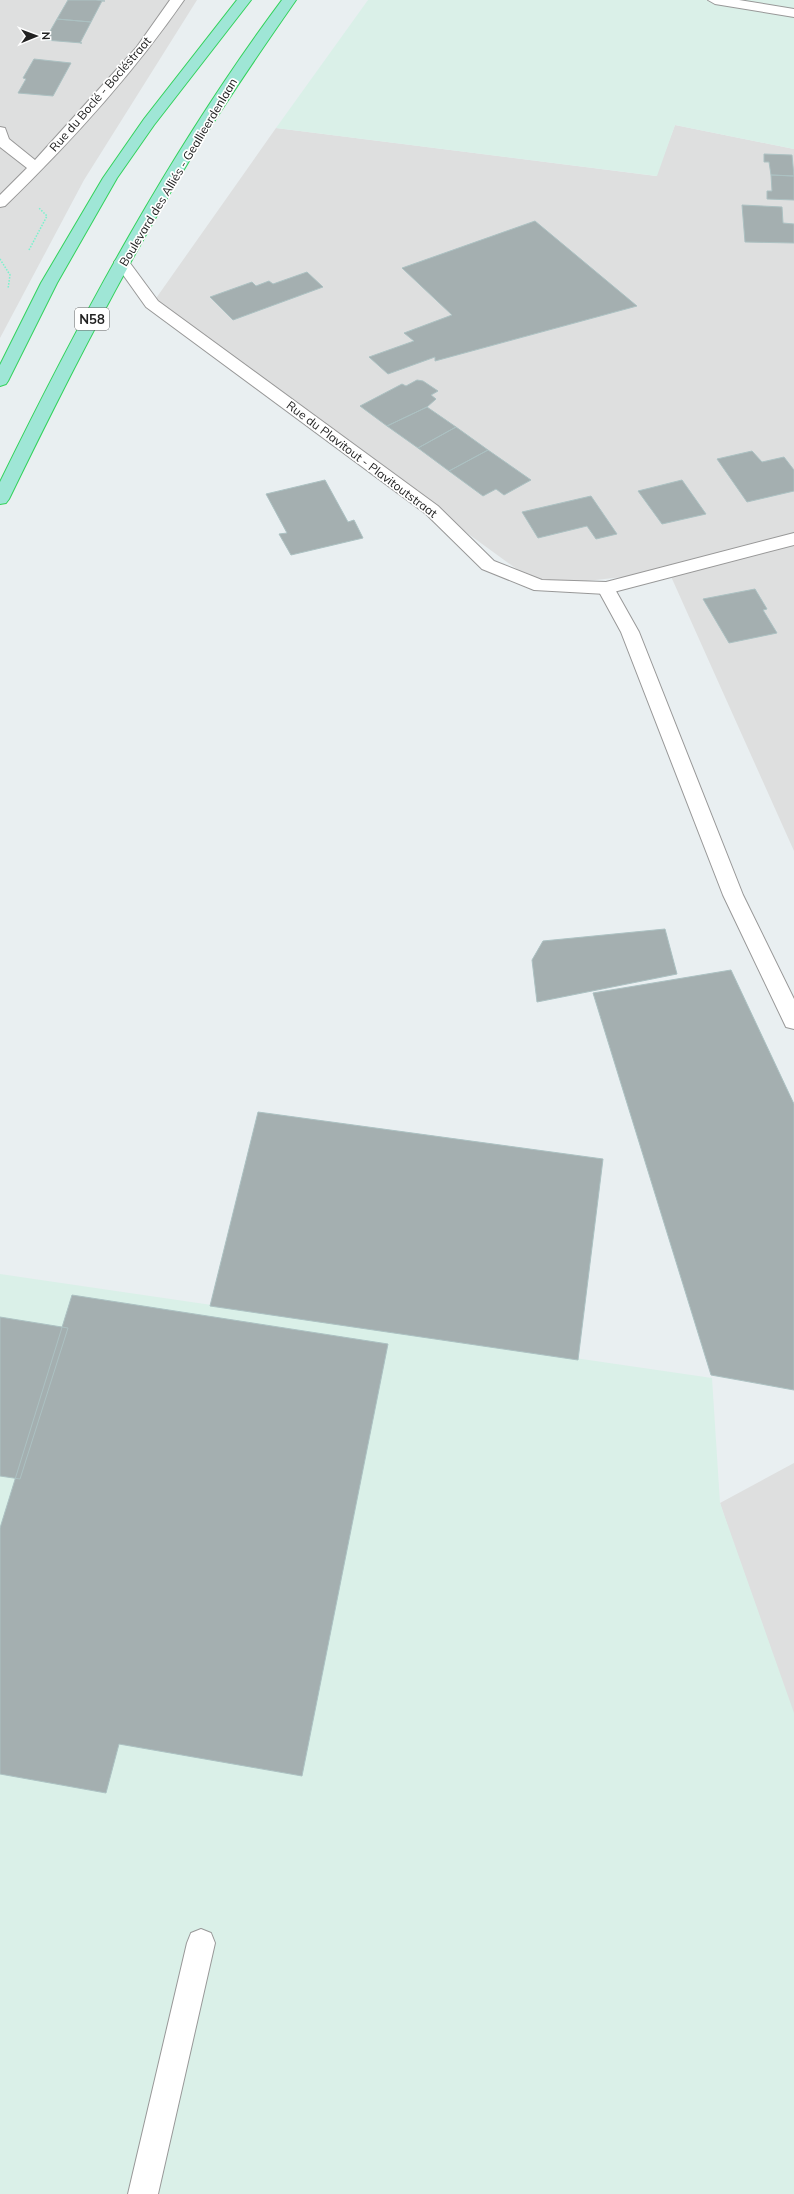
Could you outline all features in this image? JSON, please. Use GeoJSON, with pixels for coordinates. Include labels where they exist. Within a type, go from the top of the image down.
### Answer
{"type":"FeatureCollection","features":[{"type":"Feature","properties":{"kind":"highway"},"geometry":{"type":"LineString","coordinates":[[0,381],[49,283],[110,178],[149,122],[244,0]]}},
{"type":"Feature","properties":{"kind":"highway","name":"Boulevard des Alliés - Geallieerdenlaan"},"geometry":{"type":"LineString","coordinates":[[0,499],[122,262],[193,143],[247,59],[289,0]]}},
{"type":"Feature","properties":{"kind":"street","name":"Rue du Boclé - Bocléstraat"},"geometry":{"type":"LineString","coordinates":[[36,168],[141,51],[177,0]]}},
{"type":"Feature","properties":{"kind":"street"},"geometry":{"type":"LineString","coordinates":[[715,0],[794,13]]}},
{"type":"Feature","properties":{"kind":"street"},"geometry":{"type":"LineString","coordinates":[[0,131],[2,142],[36,168],[0,203]]}},
{"type":"Feature","properties":{"kind":"street","name":"Rue du Plavitout - Plavitoutstraat"},"geometry":{"type":"LineString","coordinates":[[122,262],[152,304],[432,510],[488,565],[540,586],[606,588],[794,539]]}},
{"type":"Feature","properties":{"kind":"street"},"geometry":{"type":"LineString","coordinates":[[606,588],[630,632],[732,894],[794,1021]]}},
{"type":"Feature","properties":{"kind":"street"},"geometry":{"type":"LineString","coordinates":[[143,2194],[201,1943]]}},
{"type":"Feature","properties":{"kind":"path"},"geometry":{"type":"LineString","coordinates":[[19,186],[47,216],[26,256]]}},
{"type":"Feature","properties":{"kind":"path"},"geometry":{"type":"LineString","coordinates":[[0,259],[10,275],[8,290]]}},
{"type":"Feature","properties":{"kind":"path"},"geometry":{"type":"LineString","coordinates":[[5,295],[15,276]]}},
{"type":"Feature","properties":{"kind":"shaded area"},"geometry":{"type":"Polygon","coordinates":[[[0,0],[197,0],[84,180],[0,338],[0,0]]]}},
{"type":"Feature","properties":{"kind":"shaded area"},"geometry":{"type":"Polygon","coordinates":[[[368,0],[794,0],[794,149],[675,125],[657,176],[276,128],[368,0]]]}},
{"type":"Feature","properties":{"kind":"shaded area"},"geometry":{"type":"Polygon","coordinates":[[[675,125],[794,149],[794,851],[669,572],[540,586],[152,304],[276,128],[656,176],[675,125]]]}},
{"type":"Feature","properties":{"kind":"shaded area"},"geometry":{"type":"Polygon","coordinates":[[[0,1274],[712,1378],[720,1503],[794,1713],[794,2194],[0,2194],[0,1274]]]}},
{"type":"Feature","properties":{"kind":"shaded area"},"geometry":{"type":"Polygon","coordinates":[[[794,1463],[794,1729],[720,1503],[794,1463]]]}},
{"type":"Feature","properties":{"kind":"building"},"geometry":{"type":"Polygon","coordinates":[[[68,0],[105,1],[102,1],[91,22],[57,19],[68,0]]]}},
{"type":"Feature","properties":{"kind":"building"},"geometry":{"type":"Polygon","coordinates":[[[57,19],[91,22],[80,43],[45,40],[57,19]]]}},
{"type":"Feature","properties":{"kind":"building"},"geometry":{"type":"Polygon","coordinates":[[[34,59],[71,63],[53,96],[18,93],[26,79],[23,78],[34,59]]]}},
{"type":"Feature","properties":{"kind":"building"},"geometry":{"type":"Polygon","coordinates":[[[764,154],[792,155],[794,176],[771,175],[769,162],[764,162],[764,154]]]}},
{"type":"Feature","properties":{"kind":"building"},"geometry":{"type":"Polygon","coordinates":[[[771,175],[794,176],[794,200],[767,199],[767,191],[772,191],[771,175]]]}},
{"type":"Feature","properties":{"kind":"building"},"geometry":{"type":"Polygon","coordinates":[[[742,205],[782,207],[783,223],[794,224],[794,243],[745,242],[742,205]]]}},
{"type":"Feature","properties":{"kind":"building"},"geometry":{"type":"Polygon","coordinates":[[[535,221],[637,306],[435,361],[435,357],[388,374],[369,357],[414,341],[404,333],[452,315],[402,268],[535,221]]]}},
{"type":"Feature","properties":{"kind":"building"},"geometry":{"type":"Polygon","coordinates":[[[307,272],[323,287],[233,320],[210,297],[252,282],[256,286],[269,281],[273,284],[307,272]]]}},
{"type":"Feature","properties":{"kind":"building"},"geometry":{"type":"Polygon","coordinates":[[[417,380],[423,381],[438,391],[431,395],[436,399],[427,407],[387,426],[360,406],[402,384],[406,386],[417,380]]]}},
{"type":"Feature","properties":{"kind":"building"},"geometry":{"type":"Polygon","coordinates":[[[427,407],[456,427],[418,448],[387,426],[427,407]]]}},
{"type":"Feature","properties":{"kind":"building"},"geometry":{"type":"Polygon","coordinates":[[[456,427],[488,450],[449,471],[418,448],[456,427]]]}},
{"type":"Feature","properties":{"kind":"building"},"geometry":{"type":"Polygon","coordinates":[[[488,450],[531,480],[504,495],[496,489],[483,496],[449,471],[488,450]]]}},
{"type":"Feature","properties":{"kind":"building"},"geometry":{"type":"Polygon","coordinates":[[[752,451],[762,462],[784,457],[794,470],[794,491],[747,502],[717,459],[752,451]]]}},
{"type":"Feature","properties":{"kind":"building"},"geometry":{"type":"Polygon","coordinates":[[[325,480],[348,522],[354,520],[363,538],[291,555],[279,534],[287,533],[266,494],[325,480]]]}},
{"type":"Feature","properties":{"kind":"building"},"geometry":{"type":"Polygon","coordinates":[[[682,480],[706,514],[662,524],[638,491],[682,480]]]}},
{"type":"Feature","properties":{"kind":"building"},"geometry":{"type":"Polygon","coordinates":[[[591,496],[617,534],[596,539],[587,526],[538,538],[522,512],[591,496]]]}},
{"type":"Feature","properties":{"kind":"building"},"geometry":{"type":"Polygon","coordinates":[[[755,589],[767,609],[763,610],[777,633],[729,643],[703,599],[755,589]]]}},
{"type":"Feature","properties":{"kind":"building"},"geometry":{"type":"Polygon","coordinates":[[[665,929],[677,974],[537,1002],[532,960],[543,941],[665,929]]]}},
{"type":"Feature","properties":{"kind":"building"},"geometry":{"type":"Polygon","coordinates":[[[731,970],[794,1104],[794,1390],[711,1375],[593,993],[731,970]]]}},
{"type":"Feature","properties":{"kind":"building"},"geometry":{"type":"Polygon","coordinates":[[[258,1112],[603,1159],[578,1360],[210,1306],[258,1112]]]}},
{"type":"Feature","properties":{"kind":"building"},"geometry":{"type":"Polygon","coordinates":[[[72,1295],[388,1344],[302,1776],[119,1744],[106,1793],[0,1774],[0,1528],[72,1295]]]}},
{"type":"Feature","properties":{"kind":"building"},"geometry":{"type":"Polygon","coordinates":[[[0,1317],[68,1328],[20,1479],[0,1476],[0,1317]]]}}]}
